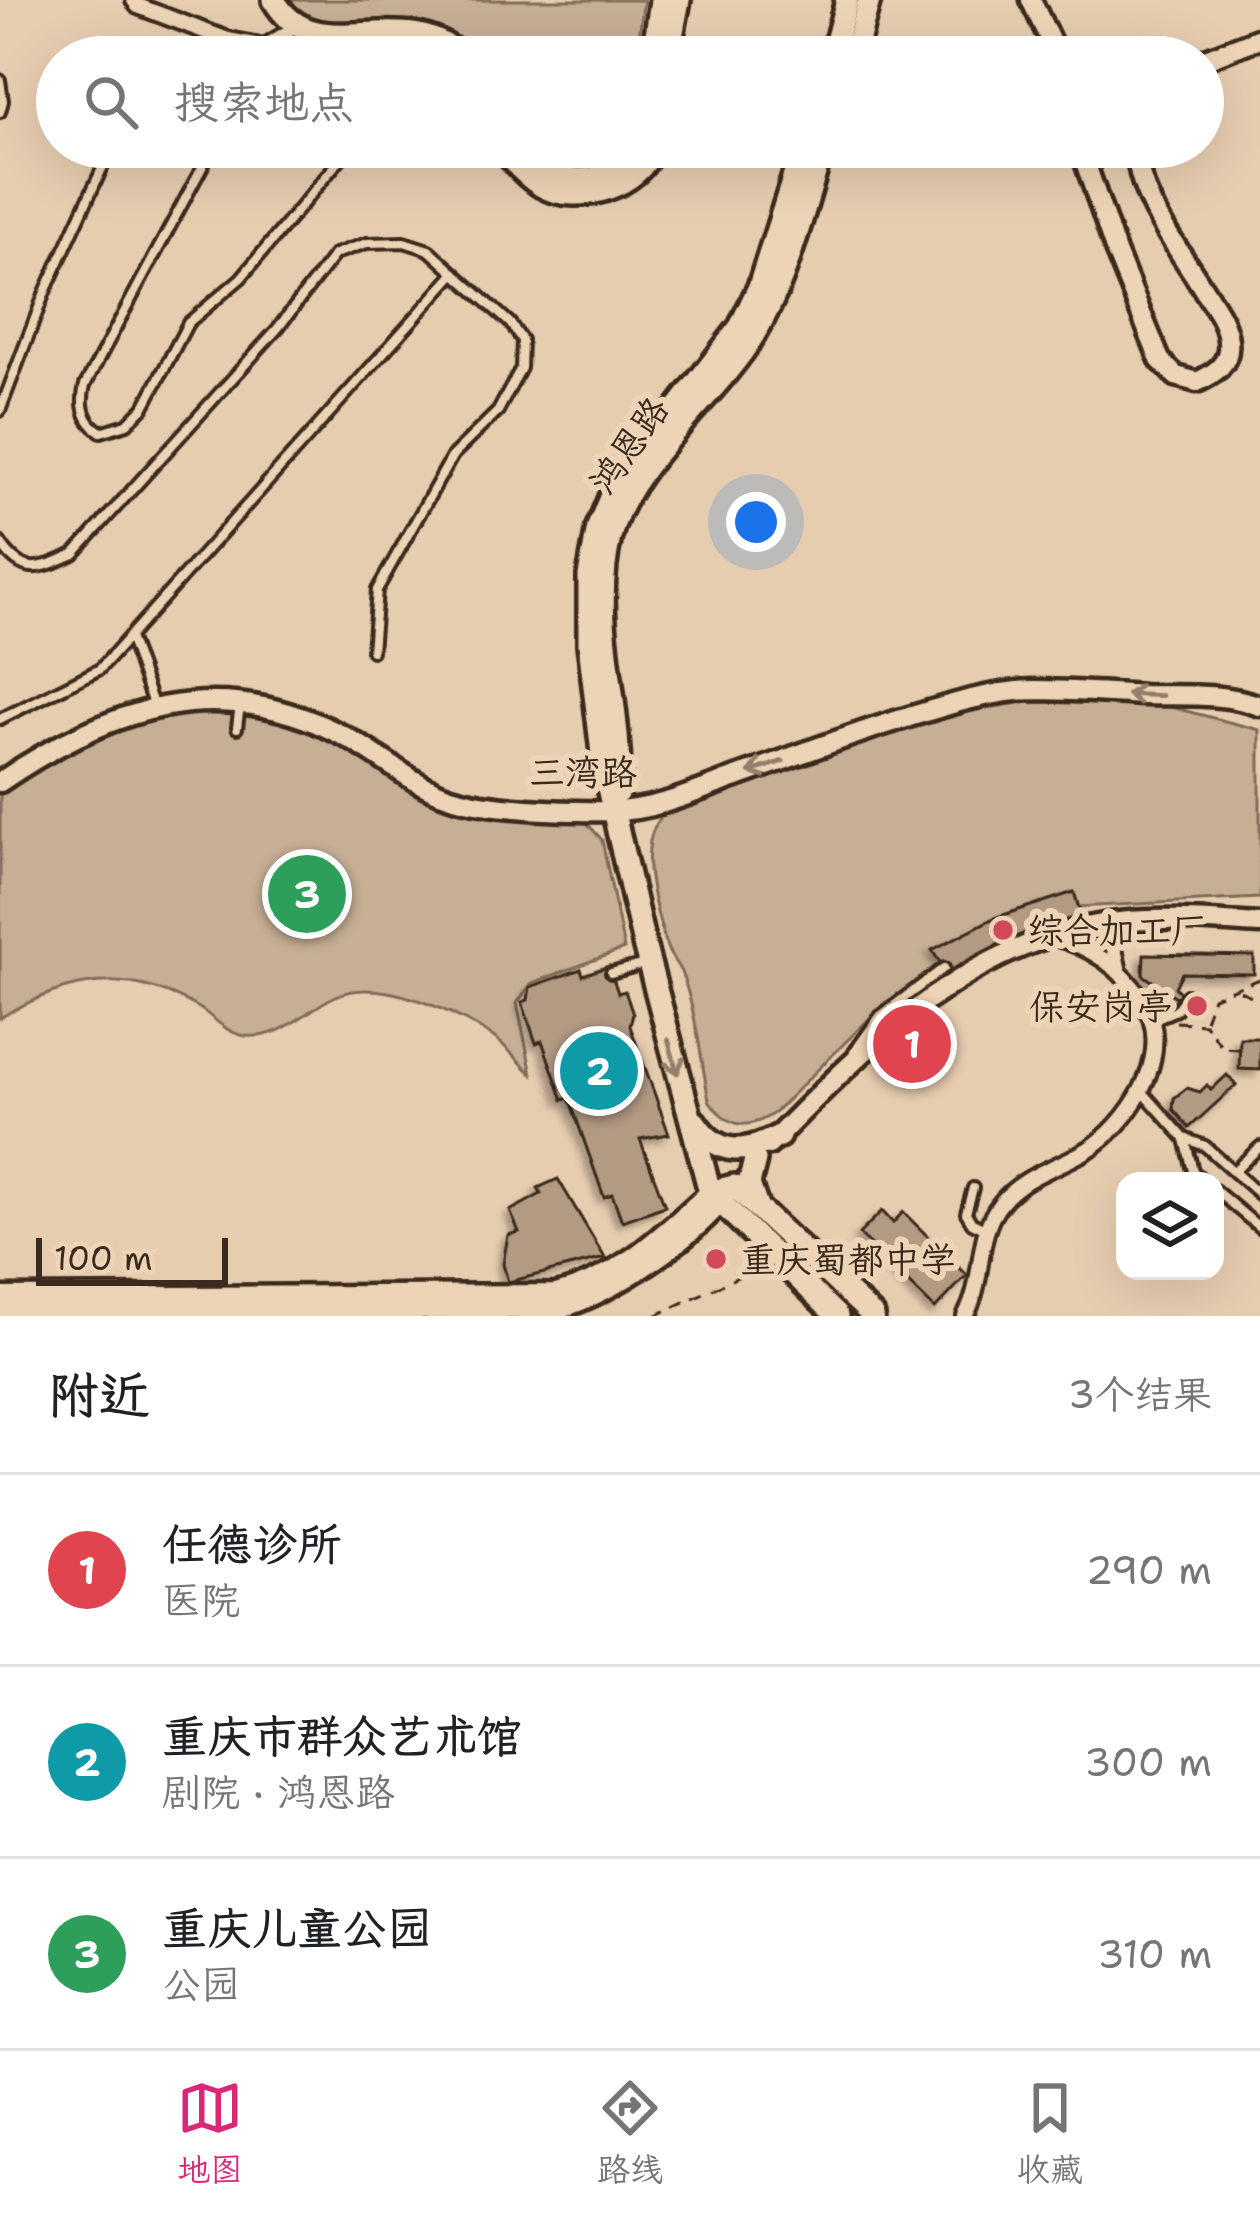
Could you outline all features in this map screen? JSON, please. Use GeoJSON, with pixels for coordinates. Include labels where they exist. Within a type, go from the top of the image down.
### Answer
{"type":"FeatureCollection","features":[{"type":"Feature","properties":{"kind":"main road"},"geometry":{"type":"LineString","coordinates":[[259,0],[286,34],[293,36]]}},
{"type":"Feature","properties":{"kind":"main road"},"geometry":{"type":"LineString","coordinates":[[274,0],[301,27],[329,32],[422,29],[435,36]]}},
{"type":"Feature","properties":{"kind":"main road"},"geometry":{"type":"LineString","coordinates":[[656,36],[662,0]]}},
{"type":"Feature","properties":{"kind":"main road"},"geometry":{"type":"LineString","coordinates":[[672,36],[679,0]]}},
{"type":"Feature","properties":{"kind":"main road"},"geometry":{"type":"LineString","coordinates":[[838,36],[847,0]]}},
{"type":"Feature","properties":{"kind":"main road"},"geometry":{"type":"LineString","coordinates":[[860,36],[869,0]]}},
{"type":"Feature","properties":{"kind":"main road"},"geometry":{"type":"LineString","coordinates":[[523,168],[541,186],[562,194],[599,190],[634,177],[642,168]]}},
{"type":"Feature","properties":{"kind":"main road"},"geometry":{"type":"LineString","coordinates":[[542,168],[564,178],[590,178],[618,168]]}},
{"type":"Feature","properties":{"kind":"main road","name":"鸿恩路"},"geometry":{"type":"LineString","coordinates":[[722,1194],[686,1106],[604,770],[589,644],[589,576],[598,527],[612,493],[740,327],[759,287],[796,168]]}},
{"type":"Feature","properties":{"kind":"main road","name":"鸿恩路"},"geometry":{"type":"LineString","coordinates":[[616,811],[620,769],[603,638],[610,532],[647,468],[753,337],[774,295],[817,168]]}},
{"type":"Feature","properties":{"kind":"main road"},"geometry":{"type":"LineString","coordinates":[[686,1106],[699,1129],[725,1149],[751,1149],[778,1136]]}},
{"type":"Feature","properties":{"kind":"main road"},"geometry":{"type":"LineString","coordinates":[[755,1160],[749,1184],[759,1209]]}},
{"type":"Feature","properties":{"kind":"main road"},"geometry":{"type":"LineString","coordinates":[[722,1194],[759,1209],[873,1316]]}},
{"type":"Feature","properties":{"kind":"main road"},"geometry":{"type":"LineString","coordinates":[[722,1194],[767,1249],[837,1316]]}},
{"type":"Feature","properties":{"kind":"street"},"geometry":{"type":"LineString","coordinates":[[134,0],[138,6],[217,36]]}},
{"type":"Feature","properties":{"kind":"street"},"geometry":{"type":"LineString","coordinates":[[1031,0],[1050,36]]}},
{"type":"Feature","properties":{"kind":"street"},"geometry":{"type":"LineString","coordinates":[[1224,52],[1260,38]]}},
{"type":"Feature","properties":{"kind":"street"},"geometry":{"type":"LineString","coordinates":[[1087,168],[1160,360],[1176,376],[1197,382],[1216,373],[1227,358],[1228,340],[1218,313],[1148,200],[1138,168]]}},
{"type":"Feature","properties":{"kind":"street","name":"三湾路"},"geometry":{"type":"LineString","coordinates":[[0,782],[40,754],[98,724],[195,700],[240,703],[317,722],[416,782],[453,798],[616,811],[660,805],[907,717],[1010,693],[1226,698],[1260,706]]}},
{"type":"Feature","properties":{"kind":"street"},"geometry":{"type":"LineString","coordinates":[[0,1313],[560,1309],[636,1274],[840,1077],[944,987],[976,968],[1051,936],[1126,922],[1174,919],[1260,924]]}},
{"type":"Feature","properties":{"kind":"street"},"geometry":{"type":"LineString","coordinates":[[1119,972],[1113,944],[1126,922]]}},
{"type":"Feature","properties":{"kind":"street"},"geometry":{"type":"LineString","coordinates":[[965,1316],[977,1290],[991,1217],[1017,1186],[1099,1142],[1141,1090],[1152,1063],[1153,1020],[1143,1000],[1119,972],[1083,947],[1051,936]]}},
{"type":"Feature","properties":{"kind":"street"},"geometry":{"type":"LineString","coordinates":[[0,1297],[556,1294],[628,1264],[722,1194]]}},
{"type":"Feature","properties":{"kind":"lane"},"geometry":{"type":"LineString","coordinates":[[0,80],[0,112]]}},
{"type":"Feature","properties":{"kind":"lane"},"geometry":{"type":"LineString","coordinates":[[0,411],[44,292],[105,168]]}},
{"type":"Feature","properties":{"kind":"lane"},"geometry":{"type":"LineString","coordinates":[[202,168],[85,385],[81,402],[85,414],[101,432],[127,424],[145,406],[188,323],[241,278],[333,168]]}},
{"type":"Feature","properties":{"kind":"lane"},"geometry":{"type":"LineString","coordinates":[[0,542],[14,561],[29,568],[45,567],[74,554],[278,328],[335,254],[368,243],[404,242],[429,250],[510,323],[522,340],[520,368],[498,411],[453,455],[392,561],[377,590],[372,651]]}},
{"type":"Feature","properties":{"kind":"lane"},"geometry":{"type":"LineString","coordinates":[[0,718],[100,669],[454,273]]}},
{"type":"Feature","properties":{"kind":"lane"},"geometry":{"type":"LineString","coordinates":[[129,637],[154,707]]}},
{"type":"Feature","properties":{"kind":"lane"},"geometry":{"type":"LineString","coordinates":[[237,728],[240,703]]}},
{"type":"Feature","properties":{"kind":"lane"},"geometry":{"type":"LineString","coordinates":[[611,973],[647,953]]}},
{"type":"Feature","properties":{"kind":"lane"},"geometry":{"type":"LineString","coordinates":[[840,1077],[880,1016],[944,968]]}},
{"type":"Feature","properties":{"kind":"lane"},"geometry":{"type":"LineString","coordinates":[[1153,1020],[1176,1010],[1187,995]]}},
{"type":"Feature","properties":{"kind":"lane"},"geometry":{"type":"LineString","coordinates":[[1141,1090],[1184,1138],[1205,1147],[1260,1195]]}},
{"type":"Feature","properties":{"kind":"lane"},"geometry":{"type":"LineString","coordinates":[[1184,1138],[1193,1172]]}},
{"type":"Feature","properties":{"kind":"lane"},"geometry":{"type":"LineString","coordinates":[[1234,1172],[1258,1152]]}},
{"type":"Feature","properties":{"kind":"lane"},"geometry":{"type":"LineString","coordinates":[[973,1189],[966,1214],[986,1229]]}},
{"type":"Feature","properties":{"kind":"lane"},"geometry":{"type":"LineString","coordinates":[[1224,1198],[1260,1228]]}},
{"type":"Feature","properties":{"kind":"path"},"geometry":{"type":"LineString","coordinates":[[1205,1024],[1213,997],[1260,979]]}},
{"type":"Feature","properties":{"kind":"path"},"geometry":{"type":"LineString","coordinates":[[1236,989],[1260,1000]]}},
{"type":"Feature","properties":{"kind":"path"},"geometry":{"type":"LineString","coordinates":[[1194,1023],[1205,1024],[1223,1048],[1240,1049]]}},
{"type":"Feature","properties":{"kind":"path"},"geometry":{"type":"LineString","coordinates":[[655,1316],[740,1276],[767,1249]]}},
{"type":"Feature","properties":{"kind":"shaded area"},"geometry":{"type":"Polygon","coordinates":[[[287,0],[644,0],[639,36],[443,36],[330,25],[307,17],[287,0]]]}},
{"type":"Feature","properties":{"kind":"shaded area"},"geometry":{"type":"Polygon","coordinates":[[[1025,702],[1155,703],[1260,730],[1260,898],[1075,907],[955,955],[885,1003],[774,1113],[747,1124],[723,1116],[709,1100],[691,1002],[667,947],[652,893],[649,853],[659,820],[672,810],[933,717],[1025,702]]]}},
{"type":"Feature","properties":{"kind":"shaded area"},"geometry":{"type":"Polygon","coordinates":[[[195,706],[273,716],[329,734],[420,795],[448,808],[499,818],[586,822],[602,840],[624,949],[532,983],[517,1003],[532,1074],[497,1040],[458,1017],[417,999],[374,990],[336,996],[283,1029],[259,1036],[233,1032],[173,995],[123,982],[98,982],[50,993],[0,1018],[0,791],[102,730],[195,706]]]}},
{"type":"Feature","properties":{"kind":"building","name":"综合加工厂"},"geometry":{"type":"Polygon","coordinates":[[[1074,892],[1082,918],[1006,941],[948,975],[932,950],[994,918],[1074,892]]]}},
{"type":"Feature","properties":{"kind":"building"},"geometry":{"type":"Polygon","coordinates":[[[1144,954],[1254,956],[1254,974],[1182,973],[1175,987],[1181,994],[1176,997],[1143,975],[1144,954]]]}},
{"type":"Feature","properties":{"kind":"building"},"geometry":{"type":"Polygon","coordinates":[[[609,966],[618,993],[625,991],[633,1014],[630,1026],[669,1134],[640,1139],[665,1206],[622,1221],[612,1194],[604,1197],[569,1098],[563,1100],[522,1002],[528,1000],[530,987],[581,969],[583,975],[609,966]]]}},
{"type":"Feature","properties":{"kind":"building"},"geometry":{"type":"Polygon","coordinates":[[[1240,1038],[1260,1038],[1260,1070],[1239,1069],[1240,1038]]]}},
{"type":"Feature","properties":{"kind":"building"},"geometry":{"type":"Polygon","coordinates":[[[1227,1075],[1236,1085],[1189,1128],[1173,1109],[1174,1098],[1187,1088],[1200,1092],[1207,1085],[1211,1090],[1227,1075]]]}},
{"type":"Feature","properties":{"kind":"building"},"geometry":{"type":"Polygon","coordinates":[[[558,1179],[605,1258],[508,1282],[503,1264],[508,1235],[519,1232],[510,1211],[541,1194],[538,1188],[558,1179]]]}},
{"type":"Feature","properties":{"kind":"building"},"geometry":{"type":"Polygon","coordinates":[[[882,1211],[893,1223],[903,1212],[967,1275],[935,1309],[859,1234],[882,1211]]]}},
{"type":"Feature","properties":{"kind":"place","name":"重庆儿童公园"},"geometry":{"type":"Point","coordinates":[307,894]}},
{"type":"Feature","properties":{"kind":"place","name":"综合加工厂"},"geometry":{"type":"Point","coordinates":[1003,930]}},
{"type":"Feature","properties":{"kind":"place","name":"保安岗亭"},"geometry":{"type":"Point","coordinates":[1197,1006]}},
{"type":"Feature","properties":{"kind":"place","name":"任德诊所"},"geometry":{"type":"Point","coordinates":[912,1044]}},
{"type":"Feature","properties":{"kind":"place","name":"重庆市群众艺术馆"},"geometry":{"type":"Point","coordinates":[599,1071]}},
{"type":"Feature","properties":{"kind":"place","name":"重庆蜀都中学"},"geometry":{"type":"Point","coordinates":[716,1259]}}]}
